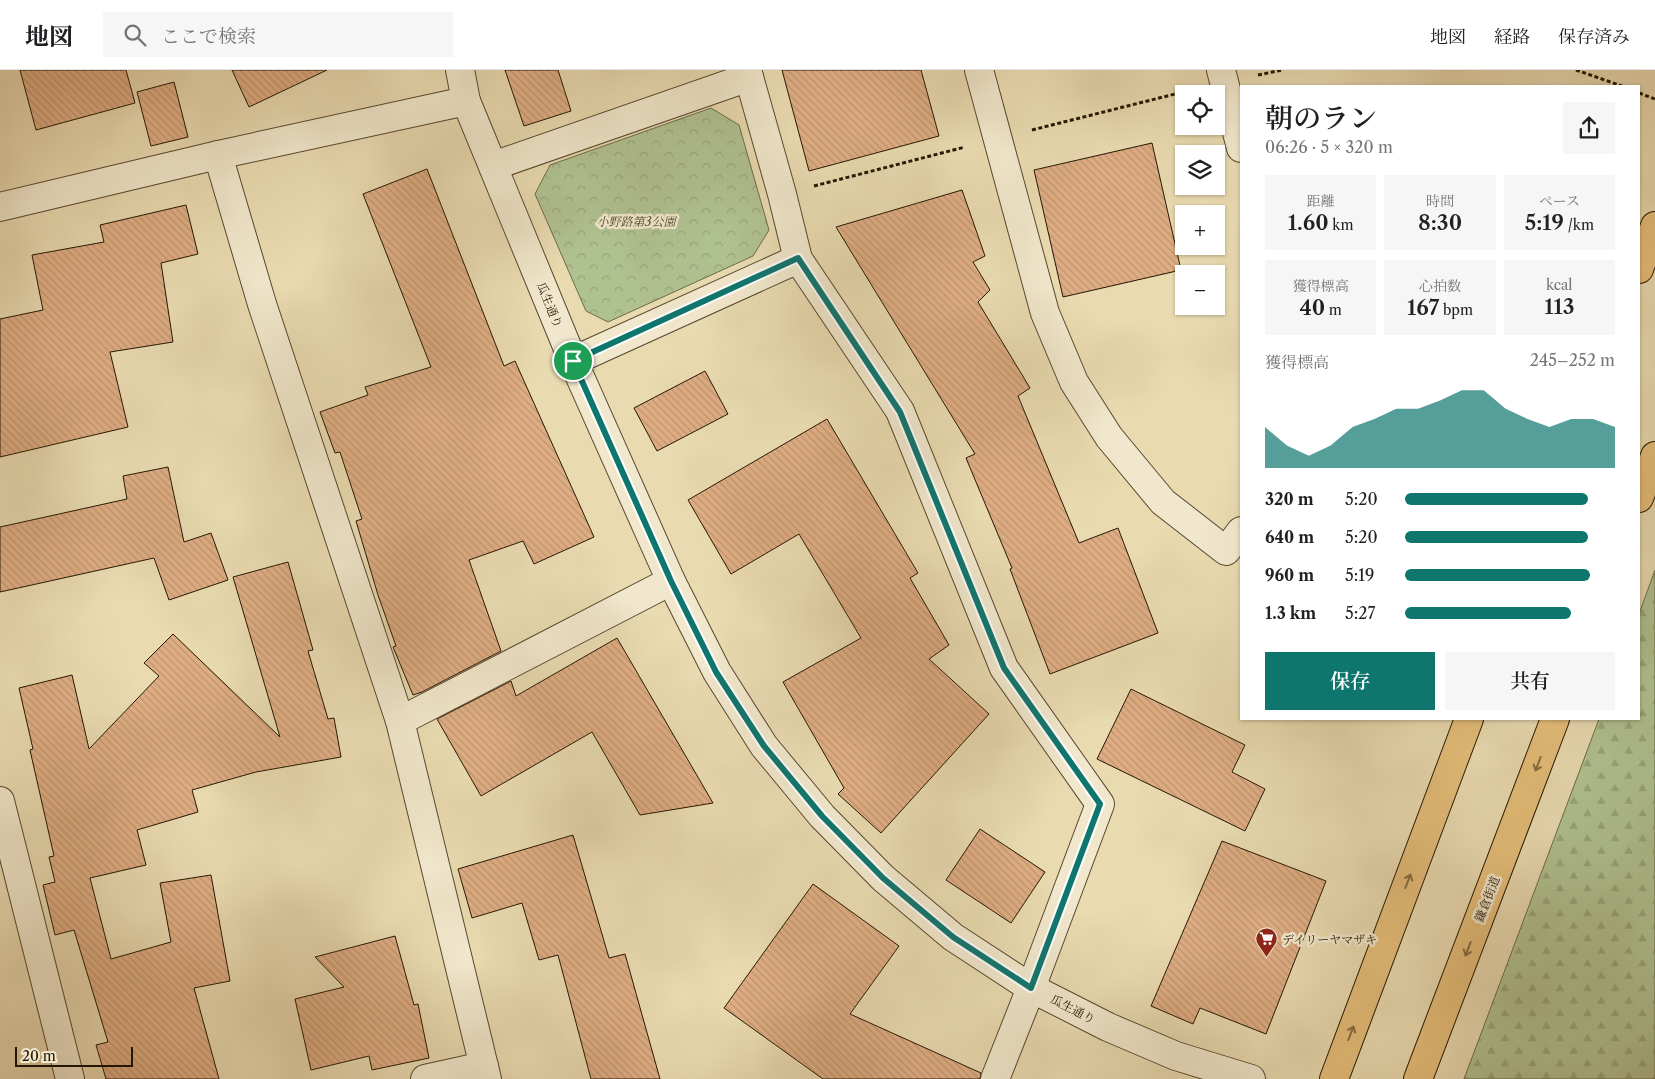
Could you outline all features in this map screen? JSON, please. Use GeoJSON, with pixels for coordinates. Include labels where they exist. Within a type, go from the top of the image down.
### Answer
{"type":"FeatureCollection","features":[{"type":"Feature","properties":{"kind":"main road"},"geometry":{"type":"LineString","coordinates":[[1640,266],[1655,226]]}},
{"type":"Feature","properties":{"kind":"main road"},"geometry":{"type":"LineString","coordinates":[[1640,495],[1655,456]]}},
{"type":"Feature","properties":{"kind":"main road"},"geometry":{"type":"LineString","coordinates":[[1334,1079],[1469,720]]}},
{"type":"Feature","properties":{"kind":"main road","name":"鎌倉街道"},"geometry":{"type":"LineString","coordinates":[[1418,1079],[1555,720]]}},
{"type":"Feature","properties":{"kind":"street","name":"瓜生通り"},"geometry":{"type":"LineString","coordinates":[[460,70],[466,101],[573,361],[671,581],[716,672],[764,746],[822,816],[883,878],[953,937],[1031,988],[1108,1027],[1176,1056],[1251,1079]]}},
{"type":"Feature","properties":{"kind":"street"},"geometry":{"type":"LineString","coordinates":[[979,70],[1045,313],[1074,382],[1109,438],[1163,502],[1226,551],[1240,532]]}},
{"type":"Feature","properties":{"kind":"street"},"geometry":{"type":"LineString","coordinates":[[1221,70],[1240,144]]}},
{"type":"Feature","properties":{"kind":"street"},"geometry":{"type":"LineString","coordinates":[[493,166],[748,73],[798,258],[900,412],[1004,668],[1100,804],[995,1079]]}},
{"type":"Feature","properties":{"kind":"street"},"geometry":{"type":"LineString","coordinates":[[0,207],[218,155],[466,101]]}},
{"type":"Feature","properties":{"kind":"street"},"geometry":{"type":"LineString","coordinates":[[218,155],[262,304],[400,721],[486,1073],[425,1079]]}},
{"type":"Feature","properties":{"kind":"street"},"geometry":{"type":"LineString","coordinates":[[573,361],[798,258]]}},
{"type":"Feature","properties":{"kind":"street"},"geometry":{"type":"LineString","coordinates":[[400,721],[671,581]]}},
{"type":"Feature","properties":{"kind":"street"},"geometry":{"type":"LineString","coordinates":[[0,801],[70,1079]]}},
{"type":"Feature","properties":{"kind":"path"},"geometry":{"type":"LineString","coordinates":[[1576,70],[1619,85]]}},
{"type":"Feature","properties":{"kind":"path"},"geometry":{"type":"LineString","coordinates":[[1640,92],[1655,99]]}},
{"type":"Feature","properties":{"kind":"green space","name":"小野路第3公園"},"geometry":{"type":"Polygon","coordinates":[[[711,108],[739,125],[769,230],[753,256],[608,322],[586,311],[535,194],[550,165],[711,108]]]}},
{"type":"Feature","properties":{"kind":"green space"},"geometry":{"type":"Polygon","coordinates":[[[1655,570],[1655,1079],[1464,1079],[1599,720],[1640,720],[1640,611],[1655,570]]]}},
{"type":"Feature","properties":{"kind":"building"},"geometry":{"type":"Polygon","coordinates":[[[20,70],[126,70],[135,103],[36,130],[20,70]]]}},
{"type":"Feature","properties":{"kind":"building"},"geometry":{"type":"Polygon","coordinates":[[[232,70],[327,70],[249,107],[232,70]]]}},
{"type":"Feature","properties":{"kind":"building"},"geometry":{"type":"Polygon","coordinates":[[[505,70],[558,70],[571,111],[524,126],[505,70]]]}},
{"type":"Feature","properties":{"kind":"building"},"geometry":{"type":"Polygon","coordinates":[[[782,70],[921,70],[939,136],[809,171],[782,70]]]}},
{"type":"Feature","properties":{"kind":"building"},"geometry":{"type":"Polygon","coordinates":[[[174,82],[188,137],[151,146],[137,92],[174,82]]]}},
{"type":"Feature","properties":{"kind":"building"},"geometry":{"type":"Polygon","coordinates":[[[1152,143],[1175,244],[1175,255],[1178,255],[1180,265],[1175,265],[1175,271],[1063,297],[1034,170],[1152,143]]]}},
{"type":"Feature","properties":{"kind":"building"},"geometry":{"type":"Polygon","coordinates":[[[427,169],[504,366],[515,361],[594,537],[534,564],[523,541],[469,560],[501,651],[413,695],[393,647],[396,646],[378,595],[356,521],[362,519],[340,452],[335,453],[320,412],[368,395],[365,387],[431,367],[363,194],[427,169]]]}},
{"type":"Feature","properties":{"kind":"building"},"geometry":{"type":"Polygon","coordinates":[[[962,190],[985,256],[973,262],[990,290],[978,302],[1030,388],[1018,396],[1079,543],[1118,528],[1158,633],[1050,674],[1010,569],[1012,568],[966,458],[975,454],[836,227],[962,190]]]}},
{"type":"Feature","properties":{"kind":"building"},"geometry":{"type":"Polygon","coordinates":[[[186,205],[198,254],[161,263],[173,342],[110,352],[128,427],[0,457],[0,319],[43,310],[32,255],[104,242],[100,225],[186,205]]]}},
{"type":"Feature","properties":{"kind":"building"},"geometry":{"type":"Polygon","coordinates":[[[705,371],[728,414],[657,451],[634,408],[705,371]]]}},
{"type":"Feature","properties":{"kind":"building"},"geometry":{"type":"Polygon","coordinates":[[[827,419],[918,573],[910,578],[949,645],[929,659],[989,714],[881,833],[838,794],[844,788],[783,682],[861,638],[799,534],[731,574],[688,500],[827,419]]]}},
{"type":"Feature","properties":{"kind":"building"},"geometry":{"type":"Polygon","coordinates":[[[168,467],[184,542],[211,533],[228,580],[169,600],[154,558],[0,592],[0,527],[127,499],[123,476],[168,467]]]}},
{"type":"Feature","properties":{"kind":"building"},"geometry":{"type":"Polygon","coordinates":[[[288,562],[313,650],[308,651],[328,719],[334,718],[341,757],[256,772],[192,790],[198,812],[137,830],[146,865],[90,878],[111,959],[171,942],[160,883],[211,875],[230,981],[194,988],[219,1079],[106,1079],[96,1045],[108,1042],[74,930],[55,935],[43,885],[55,882],[49,857],[54,856],[30,750],[33,749],[19,688],[72,675],[89,749],[159,676],[144,663],[173,634],[280,737],[233,577],[288,562]]]}},
{"type":"Feature","properties":{"kind":"building"},"geometry":{"type":"Polygon","coordinates":[[[617,638],[713,803],[640,815],[592,732],[481,796],[437,719],[511,681],[516,696],[617,638]]]}},
{"type":"Feature","properties":{"kind":"building"},"geometry":{"type":"Polygon","coordinates":[[[1131,689],[1245,745],[1232,772],[1265,789],[1245,831],[1097,759],[1131,689]]]}},
{"type":"Feature","properties":{"kind":"building"},"geometry":{"type":"Polygon","coordinates":[[[980,829],[1045,872],[1011,923],[946,880],[980,829]]]}},
{"type":"Feature","properties":{"kind":"building"},"geometry":{"type":"Polygon","coordinates":[[[573,835],[609,958],[625,954],[660,1079],[591,1079],[558,955],[539,960],[522,903],[472,918],[458,869],[573,835]]]}},
{"type":"Feature","properties":{"kind":"building"},"geometry":{"type":"Polygon","coordinates":[[[1222,841],[1326,881],[1266,1034],[1200,1008],[1193,1024],[1151,1006],[1222,841]]]}},
{"type":"Feature","properties":{"kind":"building"},"geometry":{"type":"Polygon","coordinates":[[[813,884],[899,946],[850,1014],[981,1073],[980,1079],[823,1079],[724,1008],[813,884]]]}},
{"type":"Feature","properties":{"kind":"building"},"geometry":{"type":"Polygon","coordinates":[[[395,936],[414,1005],[418,1004],[429,1058],[372,1070],[369,1056],[311,1070],[295,999],[344,987],[315,957],[395,936]]]}},
{"type":"Feature","properties":{"kind":"place","name":"デイリーヤマザキ"},"geometry":{"type":"Point","coordinates":[1266,958]}},
{"type":"Feature","properties":{"kind":"route"},"geometry":{"type":"LineString","coordinates":[[798,258],[900,412],[1004,668],[1100,804],[1031,988],[953,937],[883,878],[822,816],[764,746],[716,672],[671,581],[573,361],[798,258]]}}]}
